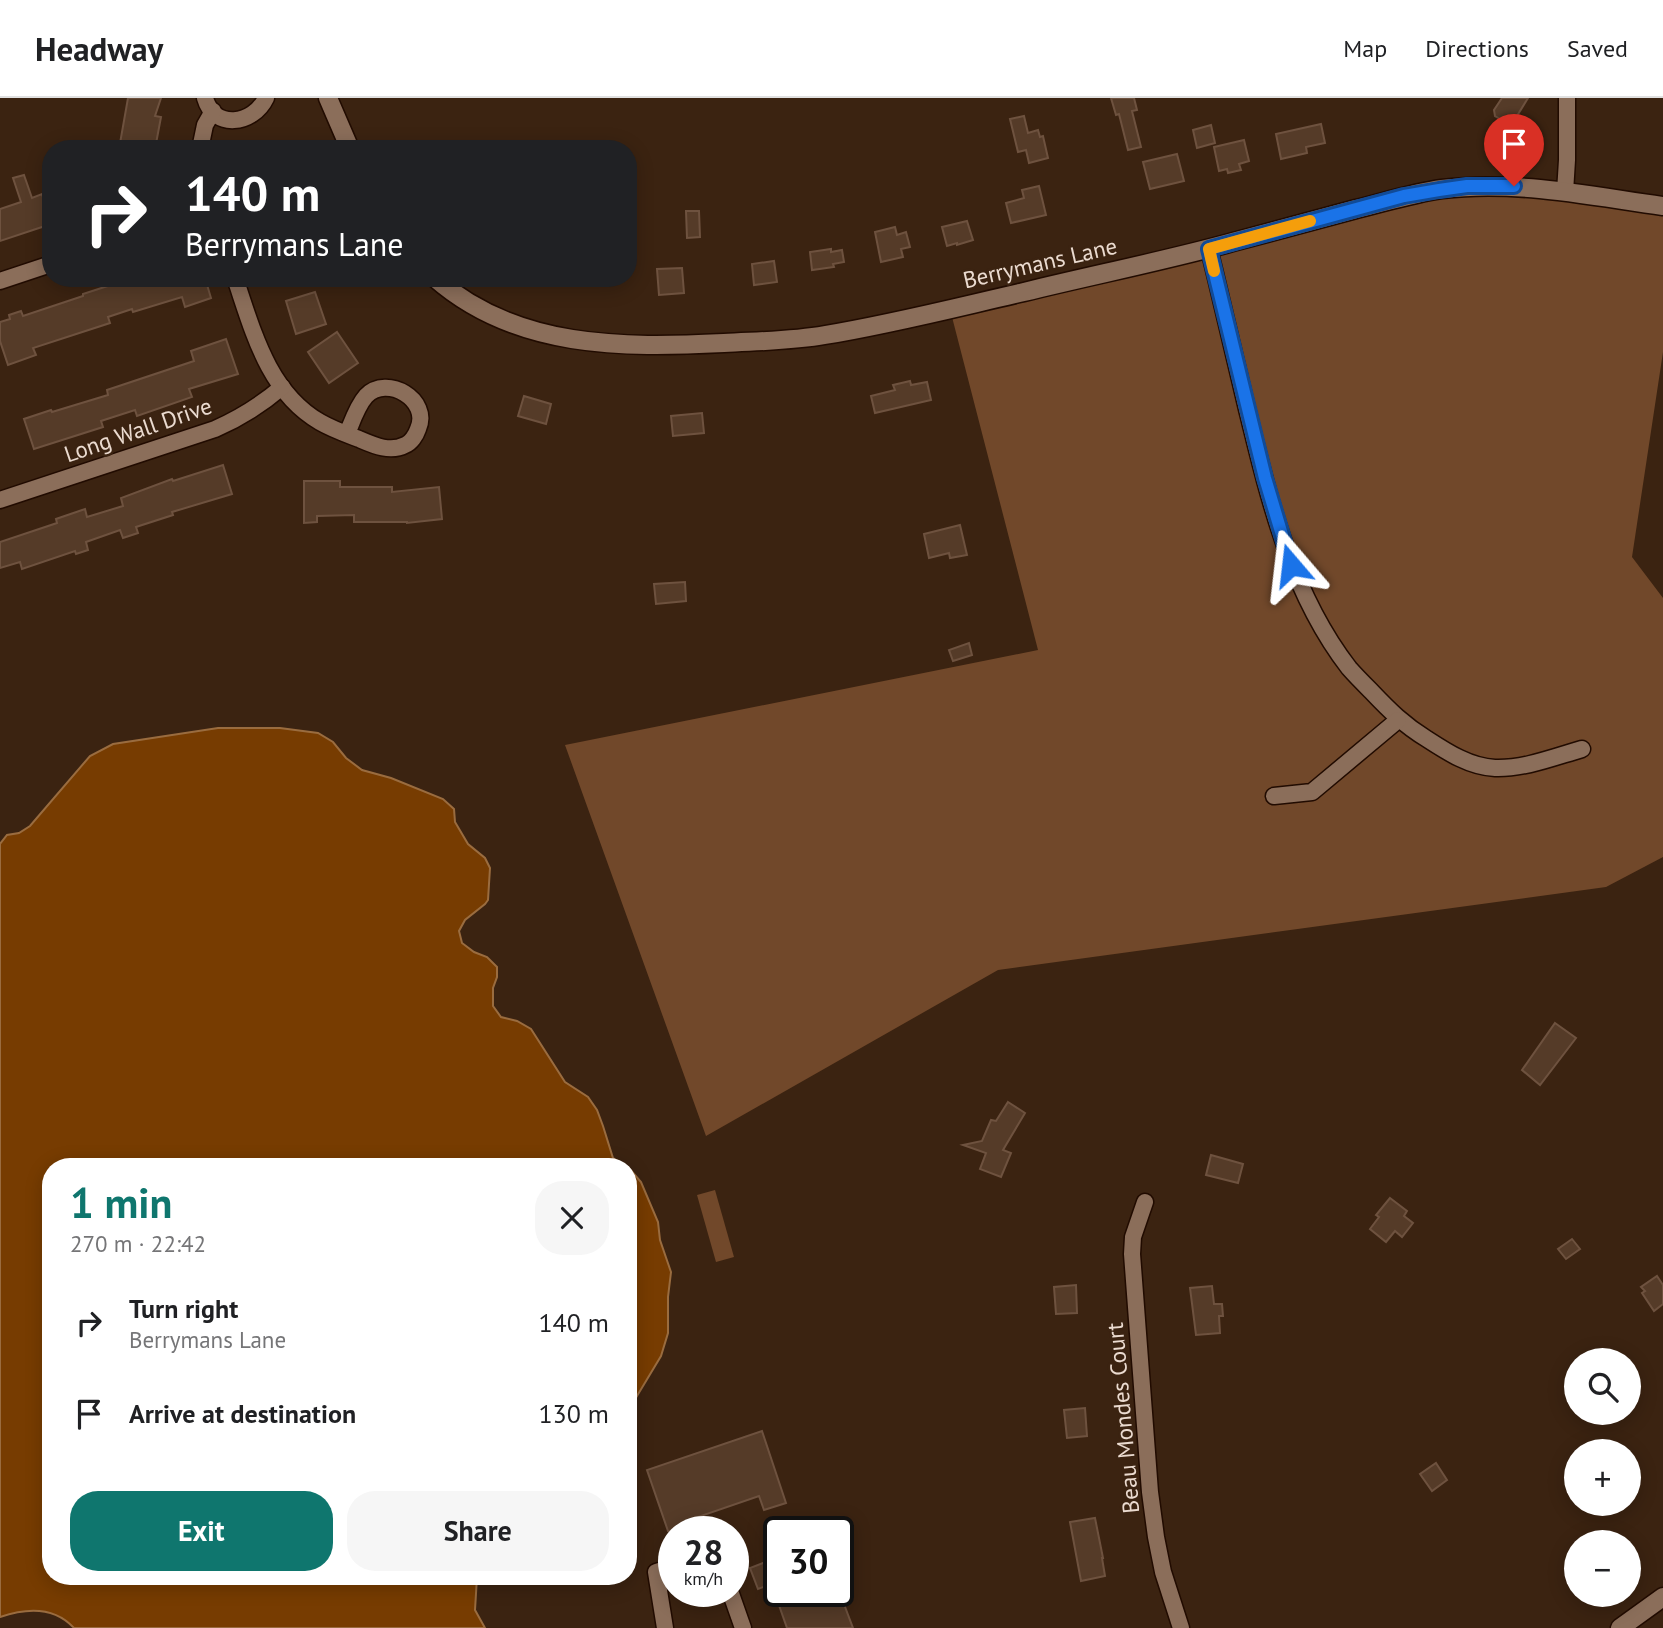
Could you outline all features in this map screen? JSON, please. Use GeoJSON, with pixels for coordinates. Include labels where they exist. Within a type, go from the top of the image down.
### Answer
{"type":"FeatureCollection","features":[{"type":"Feature","properties":{"kind":"street"},"geometry":{"type":"LineString","coordinates":[[209,105],[223,118],[236,120],[249,117],[259,110],[266,98]]}},
{"type":"Feature","properties":{"kind":"street"},"geometry":{"type":"LineString","coordinates":[[328,98],[346,140]]}},
{"type":"Feature","properties":{"kind":"street"},"geometry":{"type":"LineString","coordinates":[[1565,192],[1567,98]]}},
{"type":"Feature","properties":{"kind":"street"},"geometry":{"type":"LineString","coordinates":[[202,140],[209,105]]}},
{"type":"Feature","properties":{"kind":"street","name":"Berrymans Lane"},"geometry":{"type":"LineString","coordinates":[[448,287],[477,308],[520,327],[586,342],[696,344],[822,336],[1209,249],[1404,196],[1439,190],[1467,186],[1514,186],[1663,206]]}},
{"type":"Feature","properties":{"kind":"street"},"geometry":{"type":"LineString","coordinates":[[1209,249],[1260,461],[1291,565],[1306,598],[1350,669],[1398,720],[1452,755],[1471,763],[1493,768],[1517,766],[1582,749]]}},
{"type":"Feature","properties":{"kind":"street"},"geometry":{"type":"LineString","coordinates":[[0,281],[42,267]]}},
{"type":"Feature","properties":{"kind":"street"},"geometry":{"type":"LineString","coordinates":[[238,287],[264,360],[300,408],[320,422],[347,435],[391,449],[406,445],[416,434],[422,421],[419,406],[409,395],[398,390],[375,390],[367,394],[361,403],[347,435]]}},
{"type":"Feature","properties":{"kind":"street","name":"Long Wall Drive"},"geometry":{"type":"LineString","coordinates":[[0,500],[215,429],[258,407],[282,387]]}},
{"type":"Feature","properties":{"kind":"street"},"geometry":{"type":"LineString","coordinates":[[1274,796],[1312,792],[1398,720]]}},
{"type":"Feature","properties":{"kind":"street","name":"Beau Mondes Court"},"geometry":{"type":"LineString","coordinates":[[1145,1202],[1133,1237],[1132,1254],[1150,1492],[1163,1572],[1181,1628]]}},
{"type":"Feature","properties":{"kind":"street"},"geometry":{"type":"LineString","coordinates":[[1620,1628],[1663,1597]]}},
{"type":"Feature","properties":{"kind":"street"},"geometry":{"type":"LineString","coordinates":[[662,1607],[665,1628]]}},
{"type":"Feature","properties":{"kind":"street"},"geometry":{"type":"LineString","coordinates":[[736,1607],[743,1628]]}},
{"type":"Feature","properties":{"kind":"shaded area"},"geometry":{"type":"Polygon","coordinates":[[[1488,193],[1663,214],[1663,352],[1632,557],[1663,598],[1663,857],[1606,887],[998,970],[706,1136],[565,745],[1038,650],[952,317],[1406,205],[1441,197],[1488,193]]]}},
{"type":"Feature","properties":{"kind":"shaded area"},"geometry":{"type":"Polygon","coordinates":[[[218,728],[280,728],[318,733],[333,742],[346,758],[362,770],[391,778],[443,799],[454,809],[455,822],[468,844],[485,858],[490,868],[488,900],[465,920],[459,931],[462,943],[487,957],[497,967],[493,1006],[501,1017],[517,1021],[531,1029],[565,1082],[588,1097],[597,1110],[613,1158],[42,1158],[42,1585],[477,1585],[475,1610],[485,1628],[74,1628],[49,1612],[20,1612],[0,1617],[0,844],[7,835],[19,833],[30,826],[90,756],[113,744],[218,728]]]}},
{"type":"Feature","properties":{"kind":"shaded area"},"geometry":{"type":"Polygon","coordinates":[[[637,1177],[658,1222],[660,1240],[671,1272],[668,1333],[661,1356],[637,1396],[637,1177]]]}},
{"type":"Feature","properties":{"kind":"shaded area"},"geometry":{"type":"Polygon","coordinates":[[[715,1190],[734,1257],[716,1262],[697,1195],[715,1190]]]}},
{"type":"Feature","properties":{"kind":"building"},"geometry":{"type":"Polygon","coordinates":[[[128,98],[161,98],[155,116],[161,117],[157,140],[121,140],[128,98]]]}},
{"type":"Feature","properties":{"kind":"building"},"geometry":{"type":"Polygon","coordinates":[[[1111,98],[1134,98],[1137,110],[1132,111],[1141,147],[1128,150],[1119,114],[1116,115],[1111,98]]]}},
{"type":"Feature","properties":{"kind":"building"},"geometry":{"type":"Polygon","coordinates":[[[1502,98],[1528,98],[1517,116],[1538,129],[1533,138],[1523,133],[1520,138],[1504,128],[1507,123],[1495,116],[1494,110],[1502,98]]]}},
{"type":"Feature","properties":{"kind":"building"},"geometry":{"type":"Polygon","coordinates":[[[1024,116],[1028,133],[1038,130],[1040,137],[1043,136],[1048,158],[1029,163],[1026,150],[1018,152],[1010,119],[1024,116]]]}},
{"type":"Feature","properties":{"kind":"building"},"geometry":{"type":"Polygon","coordinates":[[[1321,124],[1325,143],[1306,147],[1307,153],[1281,159],[1276,134],[1321,124]]]}},
{"type":"Feature","properties":{"kind":"building"},"geometry":{"type":"Polygon","coordinates":[[[1211,125],[1215,143],[1197,148],[1193,130],[1211,125]]]}},
{"type":"Feature","properties":{"kind":"building"},"geometry":{"type":"Polygon","coordinates":[[[1244,140],[1249,161],[1239,164],[1241,170],[1228,173],[1227,169],[1219,171],[1214,147],[1244,140]]]}},
{"type":"Feature","properties":{"kind":"building"},"geometry":{"type":"Polygon","coordinates":[[[1177,154],[1184,181],[1150,189],[1143,162],[1177,154]]]}},
{"type":"Feature","properties":{"kind":"building"},"geometry":{"type":"Polygon","coordinates":[[[24,175],[32,198],[42,194],[42,227],[0,241],[0,209],[21,202],[13,178],[24,175]]]}},
{"type":"Feature","properties":{"kind":"building"},"geometry":{"type":"Polygon","coordinates":[[[1039,186],[1046,215],[1011,223],[1006,203],[1024,198],[1022,190],[1039,186]]]}},
{"type":"Feature","properties":{"kind":"building"},"geometry":{"type":"Polygon","coordinates":[[[686,211],[699,211],[700,237],[687,238],[686,211]]]}},
{"type":"Feature","properties":{"kind":"building"},"geometry":{"type":"Polygon","coordinates":[[[967,221],[973,240],[947,246],[942,227],[967,221]]]}},
{"type":"Feature","properties":{"kind":"building"},"geometry":{"type":"Polygon","coordinates":[[[895,227],[897,235],[906,232],[910,247],[901,249],[903,257],[881,262],[875,232],[895,227]]]}},
{"type":"Feature","properties":{"kind":"building"},"geometry":{"type":"Polygon","coordinates":[[[831,249],[831,252],[842,250],[844,262],[833,264],[834,267],[812,270],[810,252],[831,249]]]}},
{"type":"Feature","properties":{"kind":"building"},"geometry":{"type":"Polygon","coordinates":[[[774,261],[777,282],[754,285],[752,264],[774,261]]]}},
{"type":"Feature","properties":{"kind":"building"},"geometry":{"type":"Polygon","coordinates":[[[682,268],[684,293],[659,295],[657,269],[682,268]]]}},
{"type":"Feature","properties":{"kind":"building"},"geometry":{"type":"Polygon","coordinates":[[[105,287],[208,287],[211,298],[185,307],[182,297],[133,312],[132,309],[108,317],[110,323],[33,348],[36,355],[8,365],[0,341],[0,322],[10,319],[9,315],[21,311],[23,316],[105,287]]]}},
{"type":"Feature","properties":{"kind":"building"},"geometry":{"type":"Polygon","coordinates":[[[315,292],[326,324],[296,334],[286,301],[315,292]]]}},
{"type":"Feature","properties":{"kind":"building"},"geometry":{"type":"Polygon","coordinates":[[[337,332],[358,363],[329,383],[308,352],[337,332]]]}},
{"type":"Feature","properties":{"kind":"building"},"geometry":{"type":"Polygon","coordinates":[[[226,339],[238,374],[189,389],[192,397],[137,416],[135,410],[101,421],[103,427],[34,449],[24,419],[108,395],[107,390],[194,361],[191,351],[226,339]]]}},
{"type":"Feature","properties":{"kind":"building"},"geometry":{"type":"Polygon","coordinates":[[[910,381],[911,385],[927,382],[931,400],[875,413],[871,396],[895,390],[893,385],[910,381]]]}},
{"type":"Feature","properties":{"kind":"building"},"geometry":{"type":"Polygon","coordinates":[[[524,396],[551,404],[546,424],[518,416],[524,396]]]}},
{"type":"Feature","properties":{"kind":"building"},"geometry":{"type":"Polygon","coordinates":[[[702,413],[704,433],[673,436],[671,416],[702,413]]]}},
{"type":"Feature","properties":{"kind":"building"},"geometry":{"type":"Polygon","coordinates":[[[223,465],[232,494],[172,512],[173,515],[136,527],[138,533],[123,538],[120,530],[86,542],[88,550],[76,554],[75,551],[22,569],[20,562],[0,568],[0,542],[57,523],[56,519],[85,509],[87,517],[123,506],[121,498],[172,479],[173,481],[223,465]]]}},
{"type":"Feature","properties":{"kind":"building"},"geometry":{"type":"Polygon","coordinates":[[[304,481],[340,481],[340,487],[392,487],[392,492],[439,487],[442,519],[407,523],[354,522],[354,515],[317,516],[317,522],[304,523],[304,481]]]}},
{"type":"Feature","properties":{"kind":"building"},"geometry":{"type":"Polygon","coordinates":[[[960,525],[967,555],[950,558],[949,553],[929,558],[924,534],[960,525]]]}},
{"type":"Feature","properties":{"kind":"building"},"geometry":{"type":"Polygon","coordinates":[[[685,582],[686,601],[656,604],[654,584],[685,582]]]}},
{"type":"Feature","properties":{"kind":"building"},"geometry":{"type":"Polygon","coordinates":[[[969,643],[972,655],[953,661],[949,650],[969,643]]]}},
{"type":"Feature","properties":{"kind":"building"},"geometry":{"type":"Polygon","coordinates":[[[1555,1023],[1576,1038],[1540,1085],[1522,1070],[1555,1023]]]}},
{"type":"Feature","properties":{"kind":"building"},"geometry":{"type":"Polygon","coordinates":[[[1008,1102],[1025,1113],[1003,1150],[1011,1153],[1001,1177],[980,1169],[986,1153],[963,1145],[982,1141],[991,1120],[996,1121],[1008,1102]]]}},
{"type":"Feature","properties":{"kind":"building"},"geometry":{"type":"Polygon","coordinates":[[[1211,1155],[1243,1164],[1238,1183],[1206,1175],[1211,1155]]]}},
{"type":"Feature","properties":{"kind":"building"},"geometry":{"type":"Polygon","coordinates":[[[1390,1198],[1407,1211],[1404,1216],[1413,1223],[1402,1237],[1395,1231],[1386,1242],[1370,1229],[1379,1217],[1376,1215],[1390,1198]]]}},
{"type":"Feature","properties":{"kind":"building"},"geometry":{"type":"Polygon","coordinates":[[[1572,1239],[1580,1249],[1566,1259],[1558,1249],[1572,1239]]]}},
{"type":"Feature","properties":{"kind":"building"},"geometry":{"type":"Polygon","coordinates":[[[1657,1276],[1663,1285],[1663,1304],[1654,1311],[1641,1287],[1657,1276]]]}},
{"type":"Feature","properties":{"kind":"building"},"geometry":{"type":"Polygon","coordinates":[[[1076,1285],[1077,1313],[1056,1314],[1054,1287],[1076,1285]]]}},
{"type":"Feature","properties":{"kind":"building"},"geometry":{"type":"Polygon","coordinates":[[[1212,1286],[1214,1304],[1222,1304],[1223,1316],[1219,1316],[1220,1333],[1196,1335],[1190,1288],[1212,1286]]]}},
{"type":"Feature","properties":{"kind":"building"},"geometry":{"type":"Polygon","coordinates":[[[1085,1408],[1087,1436],[1067,1438],[1064,1410],[1085,1408]]]}},
{"type":"Feature","properties":{"kind":"building"},"geometry":{"type":"Polygon","coordinates":[[[762,1431],[786,1503],[764,1510],[759,1496],[701,1516],[663,1516],[647,1470],[762,1431]]]}},
{"type":"Feature","properties":{"kind":"building"},"geometry":{"type":"Polygon","coordinates":[[[1436,1463],[1447,1480],[1432,1491],[1420,1474],[1436,1463]]]}},
{"type":"Feature","properties":{"kind":"building"},"geometry":{"type":"Polygon","coordinates":[[[1095,1518],[1105,1576],[1081,1581],[1070,1522],[1095,1518]]]}},
{"type":"Feature","properties":{"kind":"building"},"geometry":{"type":"Polygon","coordinates":[[[763,1563],[763,1587],[758,1589],[750,1568],[763,1563]]]}},
{"type":"Feature","properties":{"kind":"building"},"geometry":{"type":"Polygon","coordinates":[[[780,1607],[845,1607],[853,1628],[787,1628],[780,1607]]]}},
{"type":"Feature","properties":{"kind":"slow traffic"},"geometry":{"type":"LineString","coordinates":[[1214,271],[1209,249],[1310,221]]}},
{"type":"Feature","properties":{"kind":"route"},"geometry":{"type":"LineString","coordinates":[[1291,565],[1270,499],[1209,249],[1404,196],[1467,186],[1514,186]]}}]}
